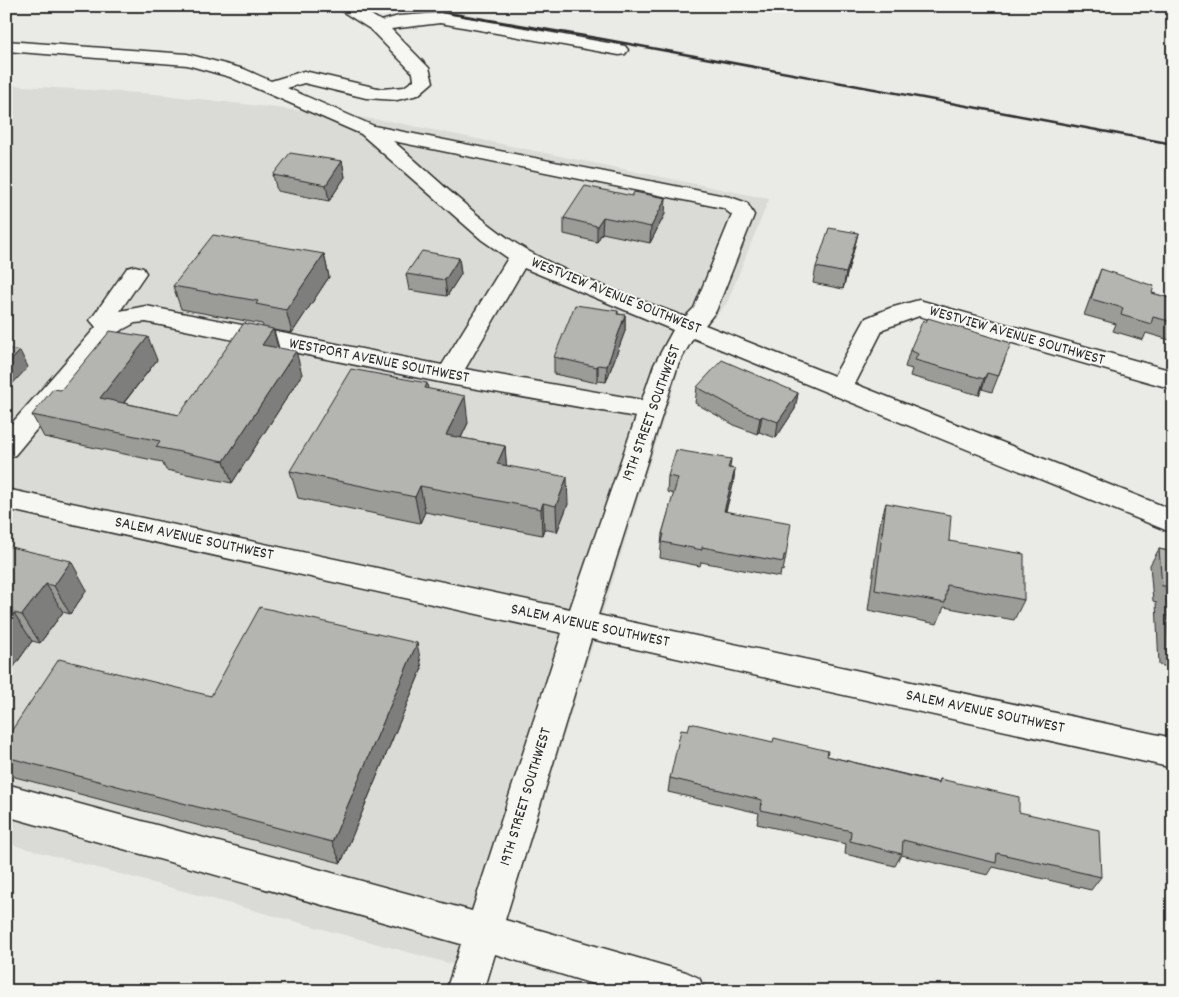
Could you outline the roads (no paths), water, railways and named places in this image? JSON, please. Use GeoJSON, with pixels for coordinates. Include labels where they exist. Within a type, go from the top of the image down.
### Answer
{"type":"FeatureCollection","features":[{"type":"Feature","properties":{"kind":"street"},"geometry":{"type":"LineString","coordinates":[[271,88],[293,79],[304,77],[376,94],[390,95],[416,89],[424,82],[424,76],[379,27],[364,16],[342,6]]}},
{"type":"Feature","properties":{"kind":"street"},"geometry":{"type":"LineString","coordinates":[[379,27],[399,21],[440,18],[619,50]]}},
{"type":"Feature","properties":{"kind":"street"},"geometry":{"type":"LineString","coordinates":[[6,46],[187,60],[237,73],[368,130]]}},
{"type":"Feature","properties":{"kind":"street","name":"WESTVIEW AVENUE SOUTHWEST"},"geometry":{"type":"LineString","coordinates":[[368,130],[490,235],[520,256],[548,270],[1173,522]]}},
{"type":"Feature","properties":{"kind":"street","name":"19TH STREET SOUTHWEST"},"geometry":{"type":"LineString","coordinates":[[368,130],[734,205],[743,215],[730,252],[704,311],[678,339],[666,365],[580,624],[465,991]]}},
{"type":"Feature","properties":{"kind":"street"},"geometry":{"type":"LineString","coordinates":[[449,375],[520,256]]}},
{"type":"Feature","properties":{"kind":"street"},"geometry":{"type":"LineString","coordinates":[[6,448],[110,326],[102,320],[135,273]]}},
{"type":"Feature","properties":{"kind":"street","name":"WESTVIEW AVENUE SOUTHWEST"},"geometry":{"type":"LineString","coordinates":[[840,388],[874,324],[898,313],[919,308],[1173,380]]}},
{"type":"Feature","properties":{"kind":"street","name":"WESTPORT AVENUE SOUTHWEST"},"geometry":{"type":"LineString","coordinates":[[110,326],[130,316],[146,314],[449,375],[651,411]]}},
{"type":"Feature","properties":{"kind":"street","name":"SALEM AVENUE SOUTHWEST"},"geometry":{"type":"LineString","coordinates":[[6,499],[1173,753]]}},
{"type":"Feature","properties":{"kind":"street"},"geometry":{"type":"LineString","coordinates":[[6,800],[187,852],[484,932],[648,982],[686,991]]}},
{"type":"Feature","properties":{"kind":"railway"},"geometry":{"type":"LineString","coordinates":[[407,6],[602,39],[1173,144]]}}]}
